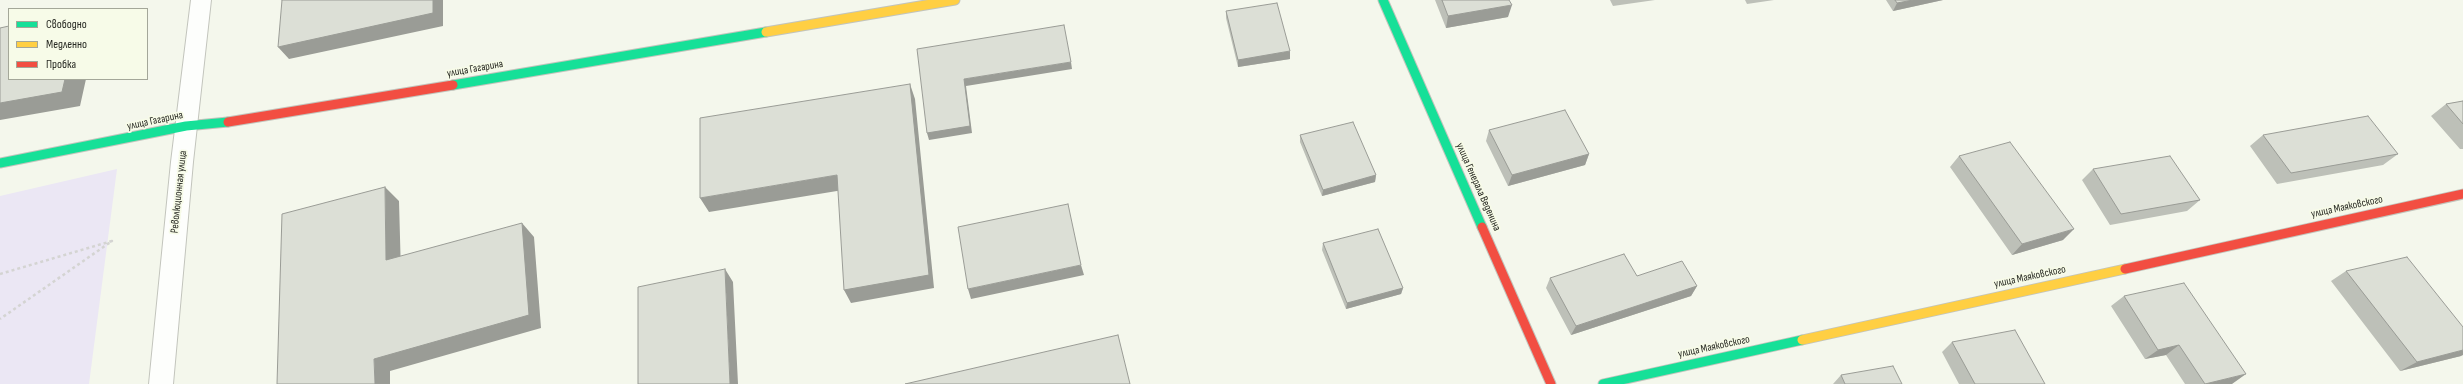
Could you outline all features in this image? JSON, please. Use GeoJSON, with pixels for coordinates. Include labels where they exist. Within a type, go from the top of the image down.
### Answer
{"type":"FeatureCollection","features":[{"type":"Feature","properties":{"kind":"street","name":"Революционная улица"},"geometry":{"type":"LineString","coordinates":[[161,384],[186,126],[201,0]]}},
{"type":"Feature","properties":{"kind":"street","name":"улица Гагарина"},"geometry":{"type":"LineString","coordinates":[[0,164],[186,126],[241,121],[955,0]]}},
{"type":"Feature","properties":{"kind":"street","name":"улица Генерала Веденина"},"geometry":{"type":"LineString","coordinates":[[1383,0],[1551,384]]}},
{"type":"Feature","properties":{"kind":"street","name":"улица Маяковского"},"geometry":{"type":"LineString","coordinates":[[1603,384],[2463,194]]}},
{"type":"Feature","properties":{"kind":"path"},"geometry":{"type":"LineString","coordinates":[[0,274],[112,240],[0,319]]}},
{"type":"Feature","properties":{"kind":"shaded area"},"geometry":{"type":"Polygon","coordinates":[[[117,169],[89,384],[0,384],[0,196],[117,169]]]}},
{"type":"Feature","properties":{"kind":"building"},"geometry":{"type":"Polygon","coordinates":[[[282,0],[433,0],[433,13],[278,47],[282,0]]]}},
{"type":"Feature","properties":{"kind":"building"},"geometry":{"type":"Polygon","coordinates":[[[1442,0],[1509,0],[1512,5],[1448,16],[1442,0]]]}},
{"type":"Feature","properties":{"kind":"building"},"geometry":{"type":"Polygon","coordinates":[[[1895,0],[1913,0],[1897,3],[1895,0]]]}},
{"type":"Feature","properties":{"kind":"building"},"geometry":{"type":"Polygon","coordinates":[[[1277,3],[1290,51],[1238,60],[1226,11],[1277,3]]]}},
{"type":"Feature","properties":{"kind":"building"},"geometry":{"type":"Polygon","coordinates":[[[1064,25],[1071,62],[964,79],[970,126],[927,133],[917,49],[1064,25]]]}},
{"type":"Feature","properties":{"kind":"building"},"geometry":{"type":"Polygon","coordinates":[[[8,26],[8,80],[65,80],[62,92],[0,103],[0,28],[8,26]]]}},
{"type":"Feature","properties":{"kind":"building"},"geometry":{"type":"Polygon","coordinates":[[[910,84],[929,275],[844,290],[837,175],[700,198],[700,118],[910,84]]]}},
{"type":"Feature","properties":{"kind":"building"},"geometry":{"type":"Polygon","coordinates":[[[2463,101],[2463,124],[2446,104],[2463,101]]]}},
{"type":"Feature","properties":{"kind":"building"},"geometry":{"type":"Polygon","coordinates":[[[1565,110],[1589,154],[1512,175],[1489,130],[1565,110]]]}},
{"type":"Feature","properties":{"kind":"building"},"geometry":{"type":"Polygon","coordinates":[[[2368,116],[2398,154],[2291,173],[2263,135],[2368,116]]]}},
{"type":"Feature","properties":{"kind":"building"},"geometry":{"type":"Polygon","coordinates":[[[1353,122],[1376,175],[1323,190],[1300,135],[1353,122]]]}},
{"type":"Feature","properties":{"kind":"building"},"geometry":{"type":"Polygon","coordinates":[[[2010,142],[2074,229],[2022,244],[1959,156],[2010,142]]]}},
{"type":"Feature","properties":{"kind":"building"},"geometry":{"type":"Polygon","coordinates":[[[2170,156],[2200,200],[2121,214],[2093,169],[2170,156]]]}},
{"type":"Feature","properties":{"kind":"building"},"geometry":{"type":"Polygon","coordinates":[[[385,187],[386,260],[522,223],[529,315],[374,359],[375,384],[277,384],[282,214],[385,187]]]}},
{"type":"Feature","properties":{"kind":"building"},"geometry":{"type":"Polygon","coordinates":[[[1068,204],[1081,265],[968,289],[958,227],[1068,204]]]}},
{"type":"Feature","properties":{"kind":"building"},"geometry":{"type":"Polygon","coordinates":[[[1378,229],[1403,288],[1347,303],[1323,243],[1378,229]]]}},
{"type":"Feature","properties":{"kind":"building"},"geometry":{"type":"Polygon","coordinates":[[[1624,254],[1637,276],[1682,261],[1697,286],[1576,326],[1550,278],[1624,254]]]}},
{"type":"Feature","properties":{"kind":"building"},"geometry":{"type":"Polygon","coordinates":[[[2407,257],[2463,327],[2463,350],[2417,362],[2346,271],[2407,257]]]}},
{"type":"Feature","properties":{"kind":"building"},"geometry":{"type":"Polygon","coordinates":[[[725,269],[730,384],[638,384],[638,287],[725,269]]]}},
{"type":"Feature","properties":{"kind":"building"},"geometry":{"type":"Polygon","coordinates":[[[2184,283],[2246,374],[2205,384],[2179,345],[2158,350],[2124,296],[2184,283]]]}},
{"type":"Feature","properties":{"kind":"building"},"geometry":{"type":"Polygon","coordinates":[[[2015,330],[2045,384],[1975,384],[1952,342],[2015,330]]]}},
{"type":"Feature","properties":{"kind":"building"},"geometry":{"type":"Polygon","coordinates":[[[1118,335],[1130,384],[905,384],[1118,335]]]}},
{"type":"Feature","properties":{"kind":"building"},"geometry":{"type":"Polygon","coordinates":[[[1893,366],[1902,384],[1845,384],[1841,375],[1893,366]]]}},
{"type":"Feature","properties":{"kind":"traffic: fast"},"geometry":{"type":"LineString","coordinates":[[1383,0],[1482,227]]}},
{"type":"Feature","properties":{"kind":"traffic: fast"},"geometry":{"type":"LineString","coordinates":[[453,85],[766,32]]}},
{"type":"Feature","properties":{"kind":"traffic: fast"},"geometry":{"type":"LineString","coordinates":[[0,163],[186,126],[228,122]]}},
{"type":"Feature","properties":{"kind":"traffic: fast"},"geometry":{"type":"LineString","coordinates":[[1603,384],[1802,340]]}},
{"type":"Feature","properties":{"kind":"traffic: slow"},"geometry":{"type":"LineString","coordinates":[[766,32],[955,0]]}},
{"type":"Feature","properties":{"kind":"traffic: slow"},"geometry":{"type":"LineString","coordinates":[[1802,340],[2125,269]]}},
{"type":"Feature","properties":{"kind":"traffic: jam"},"geometry":{"type":"LineString","coordinates":[[228,122],[453,85]]}},
{"type":"Feature","properties":{"kind":"traffic: jam"},"geometry":{"type":"LineString","coordinates":[[2125,269],[2463,194]]}},
{"type":"Feature","properties":{"kind":"traffic: jam"},"geometry":{"type":"LineString","coordinates":[[1482,227],[1551,384]]}}]}
